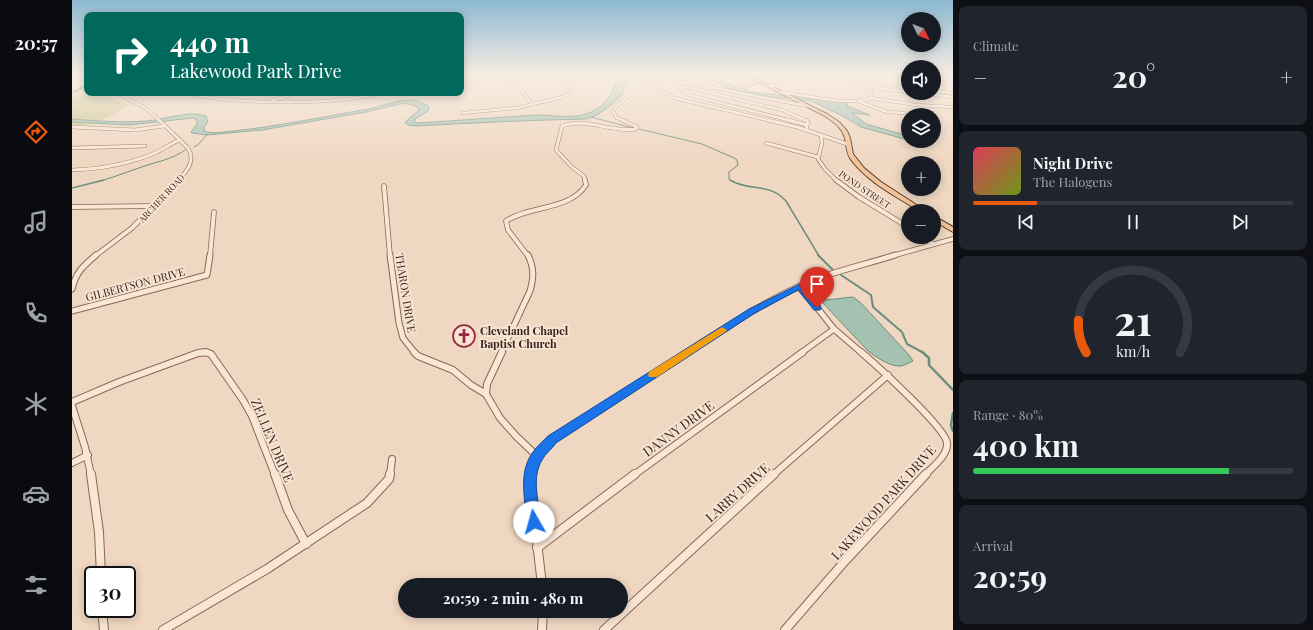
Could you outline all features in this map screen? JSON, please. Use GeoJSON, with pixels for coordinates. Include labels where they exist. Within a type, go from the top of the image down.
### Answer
{"type":"FeatureCollection","features":[{"type":"Feature","properties":{"kind":"main road"},"geometry":{"type":"LineString","coordinates":[[803,103],[826,115],[840,126],[846,133],[849,154],[859,166],[883,185],[912,204]]}},
{"type":"Feature","properties":{"kind":"main road"},"geometry":{"type":"LineString","coordinates":[[941,222],[953,230]]}},
{"type":"Feature","properties":{"kind":"street","name":"ARCHER ROAD"},"geometry":{"type":"LineString","coordinates":[[72,289],[75,278],[84,265],[132,228],[187,171],[191,163],[192,156],[190,150],[163,124],[138,103]]}},
{"type":"Feature","properties":{"kind":"street"},"geometry":{"type":"LineString","coordinates":[[463,113],[504,109],[536,103]]}},
{"type":"Feature","properties":{"kind":"street"},"geometry":{"type":"LineString","coordinates":[[486,394],[487,384],[524,302],[531,291],[535,274],[532,263],[508,230],[506,221],[515,216],[567,200],[585,188],[586,181],[584,176],[572,167],[556,150],[562,126],[575,123],[614,130],[635,130],[637,128],[635,126],[617,118],[614,109],[621,103]]}},
{"type":"Feature","properties":{"kind":"street"},"geometry":{"type":"LineString","coordinates":[[694,103],[806,130],[847,144]]}},
{"type":"Feature","properties":{"kind":"street"},"geometry":{"type":"LineString","coordinates":[[708,107],[714,103]]}},
{"type":"Feature","properties":{"kind":"street"},"geometry":{"type":"LineString","coordinates":[[722,103],[807,125]]}},
{"type":"Feature","properties":{"kind":"street"},"geometry":{"type":"LineString","coordinates":[[753,103],[789,112],[806,120],[806,130]]}},
{"type":"Feature","properties":{"kind":"street"},"geometry":{"type":"LineString","coordinates":[[796,103],[806,105]]}},
{"type":"Feature","properties":{"kind":"street"},"geometry":{"type":"LineString","coordinates":[[864,103],[878,109],[901,113]]}},
{"type":"Feature","properties":{"kind":"street"},"geometry":{"type":"LineString","coordinates":[[910,103],[953,107]]}},
{"type":"Feature","properties":{"kind":"street"},"geometry":{"type":"LineString","coordinates":[[72,127],[135,130],[163,124]]}},
{"type":"Feature","properties":{"kind":"street"},"geometry":{"type":"LineString","coordinates":[[766,143],[818,157],[822,146],[820,135]]}},
{"type":"Feature","properties":{"kind":"street"},"geometry":{"type":"LineString","coordinates":[[72,170],[97,168],[144,157],[156,152],[171,142],[180,140]]}},
{"type":"Feature","properties":{"kind":"street"},"geometry":{"type":"LineString","coordinates":[[72,148],[145,146]]}},
{"type":"Feature","properties":{"kind":"street","name":"POND STREET"},"geometry":{"type":"LineString","coordinates":[[818,157],[825,169],[836,181],[901,223]]}},
{"type":"Feature","properties":{"kind":"street","name":"THARON DRIVE"},"geometry":{"type":"LineString","coordinates":[[384,186],[399,323],[403,338],[408,346],[418,356],[454,370],[471,385],[486,394],[489,402],[513,433],[526,448],[537,456]]}},
{"type":"Feature","properties":{"kind":"street"},"geometry":{"type":"LineString","coordinates":[[72,207],[154,206]]}},
{"type":"Feature","properties":{"kind":"street","name":"GILBERTSON DRIVE"},"geometry":{"type":"LineString","coordinates":[[72,311],[204,276],[208,273],[214,212]]}},
{"type":"Feature","properties":{"kind":"street"},"geometry":{"type":"LineString","coordinates":[[941,242],[953,239]]}},
{"type":"Feature","properties":{"kind":"street"},"geometry":{"type":"LineString","coordinates":[[541,578],[530,481],[531,472],[537,456],[548,444],[565,430],[752,311],[800,286],[843,270],[933,244]]}},
{"type":"Feature","properties":{"kind":"street","name":"LAKEWOOD PARK DRIVE"},"geometry":{"type":"LineString","coordinates":[[785,630],[845,560],[945,453],[947,448],[947,443],[941,431],[888,375],[834,329],[800,286]]}},
{"type":"Feature","properties":{"kind":"street","name":"DANNY DRIVE"},"geometry":{"type":"LineString","coordinates":[[537,548],[655,459],[720,413],[774,371],[834,329]]}},
{"type":"Feature","properties":{"kind":"street","name":"ZELLEN DRIVE"},"geometry":{"type":"LineString","coordinates":[[72,402],[142,372],[198,353],[206,352],[211,354],[243,400],[252,416],[288,510],[306,544]]}},
{"type":"Feature","properties":{"kind":"street","name":"LARRY DRIVE"},"geometry":{"type":"LineString","coordinates":[[604,630],[832,422],[888,375]]}},
{"type":"Feature","properties":{"kind":"street"},"geometry":{"type":"LineString","coordinates":[[72,406],[88,455],[98,513],[101,566]]}},
{"type":"Feature","properties":{"kind":"street"},"geometry":{"type":"LineString","coordinates":[[72,463],[88,455]]}},
{"type":"Feature","properties":{"kind":"street"},"geometry":{"type":"LineString","coordinates":[[163,630],[267,569],[366,503],[388,479],[392,459]]}},
{"type":"Feature","properties":{"kind":"street"},"geometry":{"type":"LineString","coordinates":[[103,618],[104,630]]}},
{"type":"Feature","properties":{"kind":"street"},"geometry":{"type":"LineString","coordinates":[[542,630],[543,618]]}},
{"type":"Feature","properties":{"kind":"shaded area"},"geometry":{"type":"Polygon","coordinates":[[[72,103],[124,103],[128,105],[110,116],[88,125],[72,125],[72,103]]]}},
{"type":"Feature","properties":{"kind":"shaded area"},"geometry":{"type":"Polygon","coordinates":[[[391,103],[402,103],[366,112],[262,130],[207,135],[191,132],[197,124],[197,120],[193,118],[129,125],[72,122],[72,119],[109,122],[137,122],[199,114],[206,116],[208,122],[204,127],[204,131],[210,133],[251,129],[368,109],[391,103]]]}},
{"type":"Feature","properties":{"kind":"shaded area"},"geometry":{"type":"Polygon","coordinates":[[[406,103],[422,103],[429,107],[428,111],[415,119],[414,122],[416,123],[538,115],[574,116],[592,112],[604,103],[613,103],[595,116],[586,119],[415,126],[408,125],[405,122],[418,111],[419,108],[406,103]]]}},
{"type":"Feature","properties":{"kind":"shaded area"},"geometry":{"type":"Polygon","coordinates":[[[816,103],[848,103],[847,106],[870,115],[852,113],[866,124],[901,134],[901,138],[861,127],[841,115],[816,103]]]}},
{"type":"Feature","properties":{"kind":"shaded area"},"geometry":{"type":"Polygon","coordinates":[[[853,297],[861,303],[913,361],[902,366],[897,366],[879,359],[868,351],[823,303],[825,300],[853,297]]]}},
{"type":"Feature","properties":{"kind":"waterway"},"geometry":{"type":"LineString","coordinates":[[591,117],[633,128]]}},
{"type":"Feature","properties":{"kind":"waterway"},"geometry":{"type":"LineString","coordinates":[[639,129],[702,144],[734,158],[737,160],[738,165],[729,172],[729,179],[732,181]]}},
{"type":"Feature","properties":{"kind":"waterway"},"geometry":{"type":"LineString","coordinates":[[194,147],[199,144],[207,134]]}},
{"type":"Feature","properties":{"kind":"waterway"},"geometry":{"type":"LineString","coordinates":[[104,180],[169,158],[185,150]]}},
{"type":"Feature","properties":{"kind":"waterway"},"geometry":{"type":"LineString","coordinates":[[72,188],[104,180]]}},
{"type":"Feature","properties":{"kind":"waterway"},"geometry":{"type":"LineString","coordinates":[[730,180],[744,186],[773,191],[779,195],[786,201],[819,256]]}},
{"type":"Feature","properties":{"kind":"waterway"},"geometry":{"type":"LineString","coordinates":[[819,256],[833,270]]}},
{"type":"Feature","properties":{"kind":"waterway"},"geometry":{"type":"LineString","coordinates":[[841,275],[871,295],[873,307],[902,332],[907,344],[924,353]]}},
{"type":"Feature","properties":{"kind":"waterway"},"geometry":{"type":"LineString","coordinates":[[922,352],[929,358],[929,365],[953,390]]}},
{"type":"Feature","properties":{"kind":"waterway"},"geometry":{"type":"LineString","coordinates":[[953,413],[951,425],[953,431]]}},
{"type":"Feature","properties":{"kind":"slow traffic"},"geometry":{"type":"LineString","coordinates":[[653,375],[722,330]]}},
{"type":"Feature","properties":{"kind":"place","name":"Cleveland Chapel Baptist Church"},"geometry":{"type":"Point","coordinates":[464,336]}},
{"type":"Feature","properties":{"kind":"route"},"geometry":{"type":"LineString","coordinates":[[534,522],[530,481],[533,464],[543,448],[565,430],[752,311],[800,286],[817,308]]}}]}
